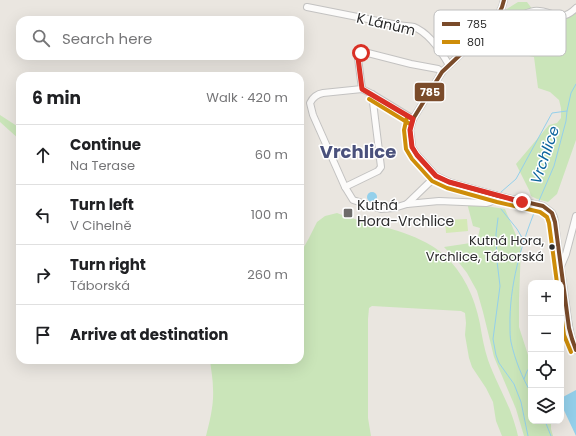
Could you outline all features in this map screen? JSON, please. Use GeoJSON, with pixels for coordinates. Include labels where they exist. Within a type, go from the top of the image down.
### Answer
{"type":"FeatureCollection","features":[{"type":"Feature","properties":{"kind":"street"},"geometry":{"type":"LineString","coordinates":[[501,10],[504,0]]}},
{"type":"Feature","properties":{"kind":"street","name":"K Lánům"},"geometry":{"type":"LineString","coordinates":[[307,6],[413,27],[425,34],[434,42]]}},
{"type":"Feature","properties":{"kind":"street"},"geometry":{"type":"LineString","coordinates":[[566,16],[569,15],[576,8]]}},
{"type":"Feature","properties":{"kind":"street"},"geometry":{"type":"LineString","coordinates":[[362,89],[358,58],[359,54],[364,52],[442,72]]}},
{"type":"Feature","properties":{"kind":"street","name":"K Lánům"},"geometry":{"type":"LineString","coordinates":[[444,56],[449,65]]}},
{"type":"Feature","properties":{"kind":"street"},"geometry":{"type":"LineString","coordinates":[[459,56],[442,72],[413,119],[410,130],[412,147],[417,155],[436,176],[449,182],[495,195],[543,206],[550,211],[554,217],[560,268],[572,339],[576,350]]}},
{"type":"Feature","properties":{"kind":"street"},"geometry":{"type":"LineString","coordinates":[[413,119],[362,89],[317,94],[310,103],[313,115],[345,187],[353,200],[381,209],[394,208],[407,204],[439,201],[486,203],[494,200],[495,195]]}},
{"type":"Feature","properties":{"kind":"street"},"geometry":{"type":"LineString","coordinates":[[345,187],[378,171],[381,167],[372,94]]}},
{"type":"Feature","properties":{"kind":"street"},"geometry":{"type":"LineString","coordinates":[[407,204],[436,176]]}},
{"type":"Feature","properties":{"kind":"street"},"geometry":{"type":"LineString","coordinates":[[560,268],[566,254],[576,216]]}},
{"type":"Feature","properties":{"kind":"green space"},"geometry":{"type":"Polygon","coordinates":[[[518,2],[527,2],[533,10],[505,10],[518,2]]]}},
{"type":"Feature","properties":{"kind":"green space"},"geometry":{"type":"Polygon","coordinates":[[[576,3],[576,140],[557,194],[548,202],[531,196],[516,164],[549,125],[557,123],[561,118],[559,100],[550,92],[538,88],[534,57],[529,56],[566,56],[566,18],[568,18],[576,3]]]}},
{"type":"Feature","properties":{"kind":"green space"},"geometry":{"type":"Polygon","coordinates":[[[0,115],[16,125],[16,136],[0,122],[0,115]]]}},
{"type":"Feature","properties":{"kind":"green space"},"geometry":{"type":"Polygon","coordinates":[[[467,203],[505,209],[521,247],[519,327],[528,355],[528,424],[551,424],[553,436],[524,436],[516,409],[494,357],[477,291],[467,273],[444,247],[477,242],[480,228],[473,226],[467,203]]]}},
{"type":"Feature","properties":{"kind":"green space"},"geometry":{"type":"Polygon","coordinates":[[[337,213],[409,235],[432,246],[450,261],[464,280],[474,301],[488,360],[510,410],[518,436],[502,436],[496,421],[493,402],[486,388],[472,367],[465,335],[465,313],[461,311],[372,306],[369,308],[368,319],[368,418],[371,436],[206,436],[213,401],[213,382],[211,364],[304,364],[304,247],[317,222],[325,216],[337,213]]]}},
{"type":"Feature","properties":{"kind":"green space"},"geometry":{"type":"Polygon","coordinates":[[[467,219],[468,231],[446,233],[445,220],[467,219]]]}},
{"type":"Feature","properties":{"kind":"water"},"geometry":{"type":"Polygon","coordinates":[[[370,192],[374,192],[377,197],[374,202],[370,202],[367,199],[367,195],[370,192]]]}},
{"type":"Feature","properties":{"kind":"water"},"geometry":{"type":"Polygon","coordinates":[[[576,390],[576,436],[564,410],[564,396],[576,390]]]}},
{"type":"Feature","properties":{"kind":"waterway","name":"Vrchlice"},"geometry":{"type":"LineString","coordinates":[[538,203],[554,166],[566,121],[571,93],[576,84]]}},
{"type":"Feature","properties":{"kind":"waterway"},"geometry":{"type":"LineString","coordinates":[[501,192],[516,179],[552,113],[567,111]]}},
{"type":"Feature","properties":{"kind":"waterway","name":"Vrchlice"},"geometry":{"type":"LineString","coordinates":[[528,388],[519,368],[511,342],[510,312],[517,266],[525,236],[536,208]]}},
{"type":"Feature","properties":{"kind":"waterway"},"geometry":{"type":"LineString","coordinates":[[501,209],[517,229],[524,241]]}},
{"type":"Feature","properties":{"kind":"waterway"},"geometry":{"type":"LineString","coordinates":[[498,218],[496,234],[500,286],[493,339],[499,363],[514,384],[521,402],[528,436]]}},
{"type":"Feature","properties":{"kind":"waterway"},"geometry":{"type":"LineString","coordinates":[[564,343],[570,340]]}},
{"type":"Feature","properties":{"kind":"waterway"},"geometry":{"type":"LineString","coordinates":[[524,379],[528,370]]}},
{"type":"Feature","properties":{"kind":"waterway","name":"Vrchlice"},"geometry":{"type":"LineString","coordinates":[[546,424],[551,436]]}},
{"type":"Feature","properties":{"kind":"transit line","name":"785"},"geometry":{"type":"LineString","coordinates":[[501,10],[504,0]]}},
{"type":"Feature","properties":{"kind":"transit line","name":"785"},"geometry":{"type":"LineString","coordinates":[[459,56],[442,72],[413,119],[410,130],[412,147],[417,155],[436,176],[449,182],[543,206],[552,213],[555,222],[569,328],[576,350]]}},
{"type":"Feature","properties":{"kind":"transit line","name":"801"},"geometry":{"type":"LineString","coordinates":[[369,99],[410,124]]}},
{"type":"Feature","properties":{"kind":"transit line","name":"801"},"geometry":{"type":"LineString","coordinates":[[407,117],[404,130],[406,149],[412,159],[432,181],[447,188],[540,212],[547,217],[557,280]]}},
{"type":"Feature","properties":{"kind":"transit line","name":"801"},"geometry":{"type":"LineString","coordinates":[[561,316],[564,335],[571,352]]}},
{"type":"Feature","properties":{"kind":"place","name":"Kutná Hora-Vrchlice"},"geometry":{"type":"Point","coordinates":[348,213]}},
{"type":"Feature","properties":{"kind":"place","name":"Kutná Hora, Vrchlice, Táborská"},"geometry":{"type":"Point","coordinates":[552,247]}},
{"type":"Feature","properties":{"kind":"district","name":"Vrchlice"},"geometry":{"type":"Point","coordinates":[358,152]}},
{"type":"Feature","properties":{"kind":"route"},"geometry":{"type":"LineString","coordinates":[[361,53],[359,54],[358,58],[362,89],[413,119],[410,130],[412,147],[417,155],[436,176],[449,182],[522,202]]}}]}
